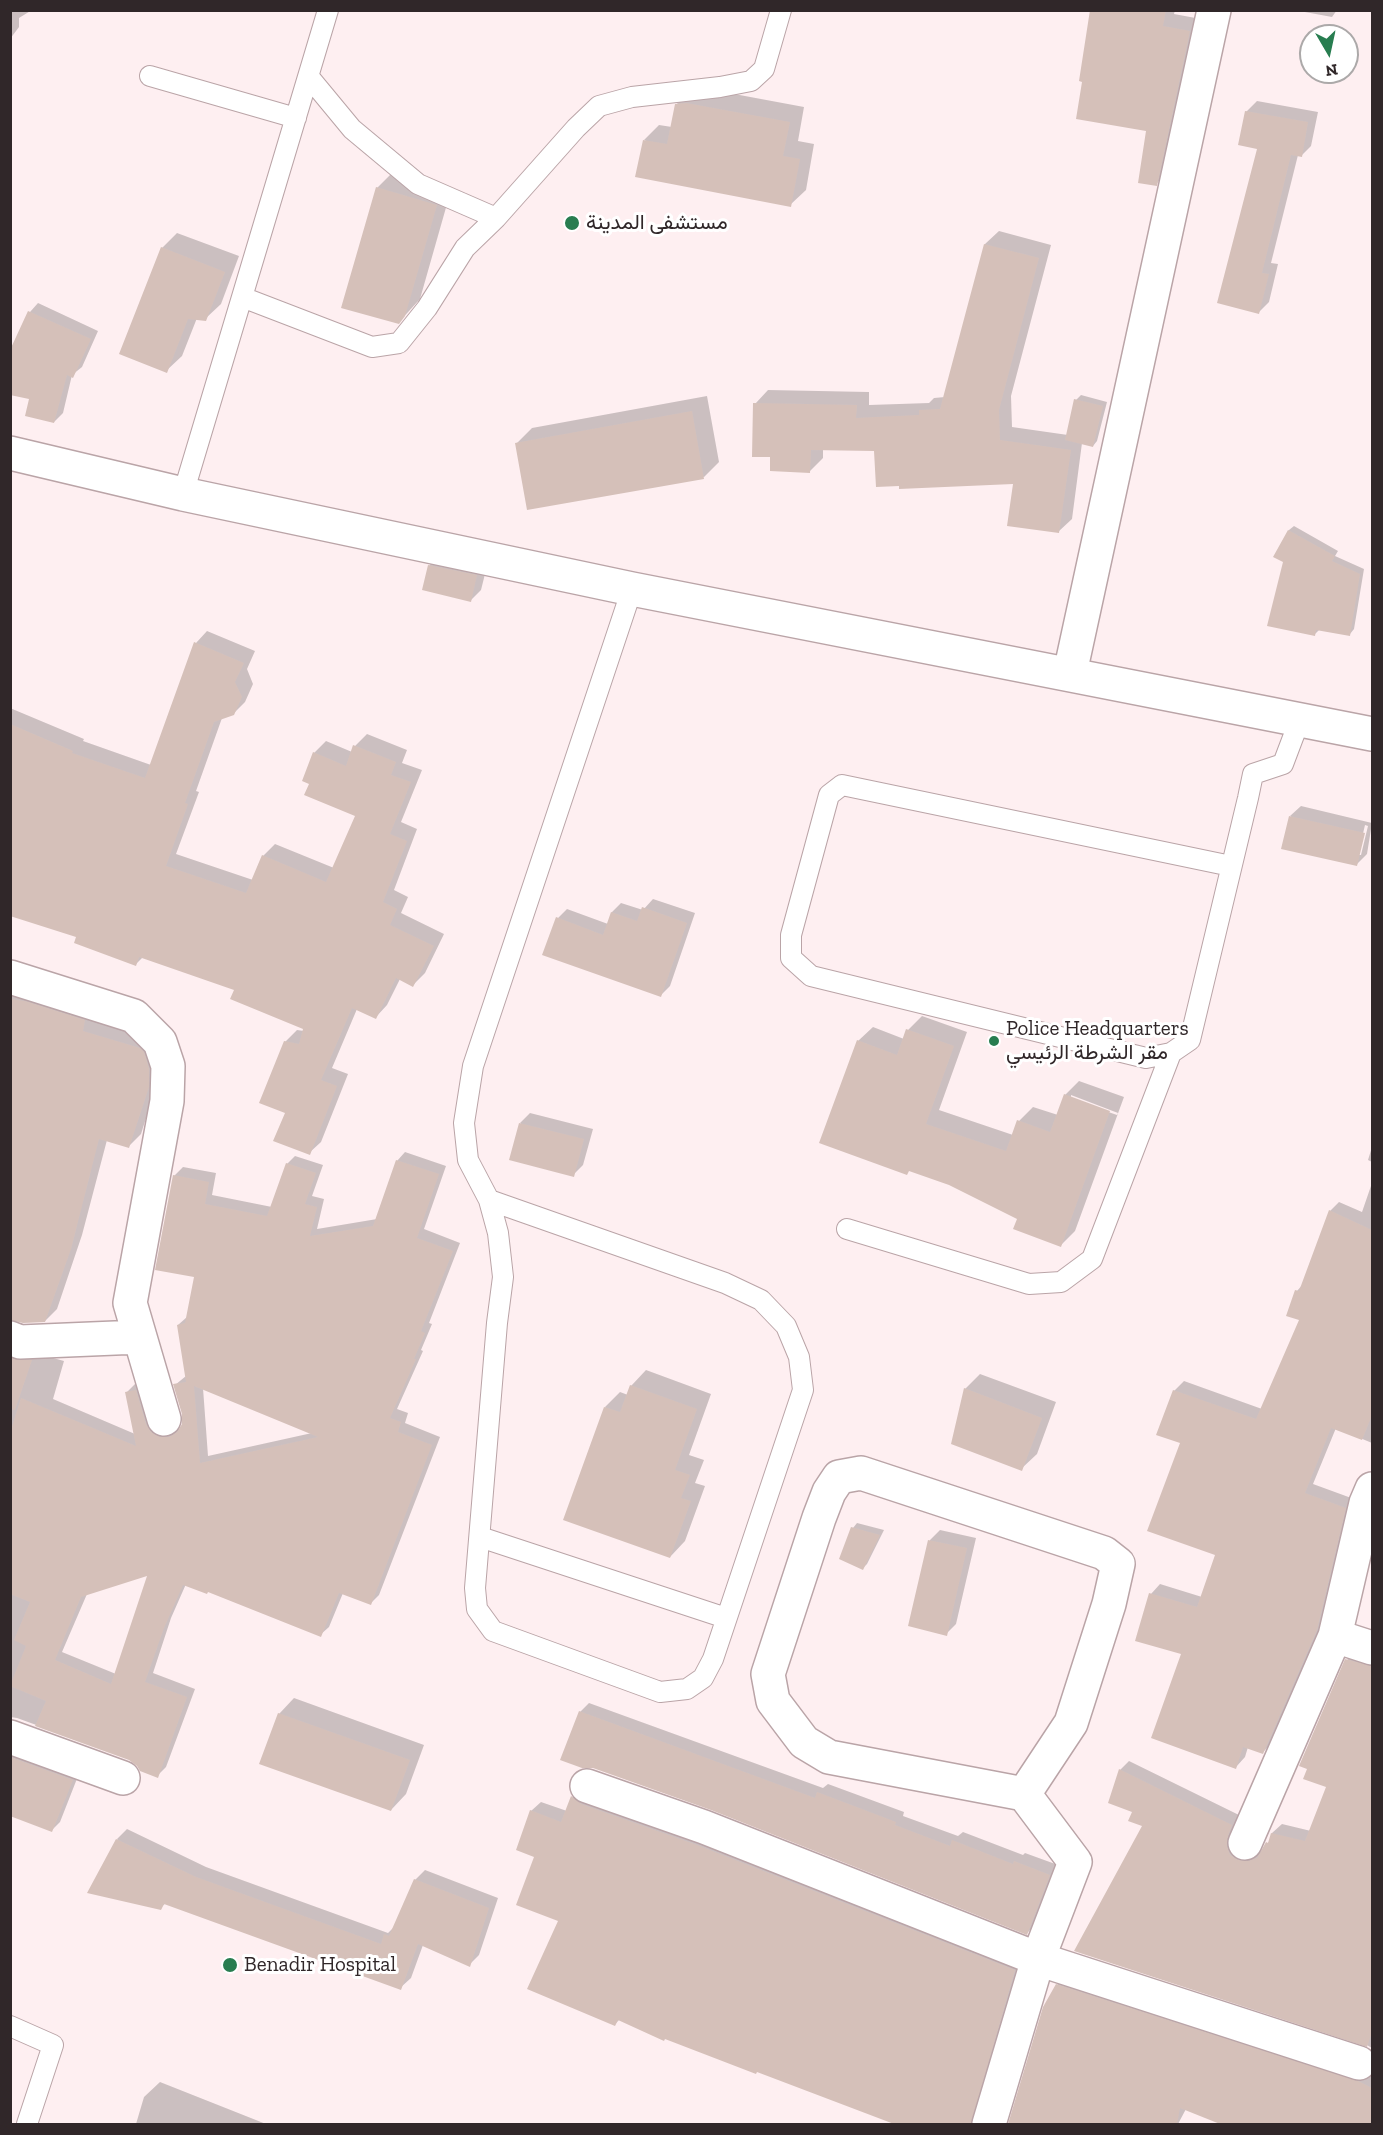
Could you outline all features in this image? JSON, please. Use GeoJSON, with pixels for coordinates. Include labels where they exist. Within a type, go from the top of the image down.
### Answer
{"type":"FeatureCollection","features":[{"type":"Feature","properties":{"kind":"street"},"geometry":{"type":"LineString","coordinates":[[1070,673],[1214,10]]}},
{"type":"Feature","properties":{"kind":"street"},"geometry":{"type":"LineString","coordinates":[[10,453],[183,494],[632,589],[1372,734]]}},
{"type":"Feature","properties":{"kind":"street"},"geometry":{"type":"LineString","coordinates":[[10,977],[134,1016],[160,1041],[168,1066],[167,1101],[130,1303],[164,1419]]}},
{"type":"Feature","properties":{"kind":"street"},"geometry":{"type":"LineString","coordinates":[[10,1338],[20,1342],[139,1337]]}},
{"type":"Feature","properties":{"kind":"street"},"geometry":{"type":"LineString","coordinates":[[989,2124],[1038,1959],[1075,1862],[1024,1794],[829,1757],[804,1742],[773,1701],[768,1674],[819,1518],[829,1492],[839,1477],[861,1473],[1104,1553],[1118,1564],[1109,1604],[1071,1723],[1024,1794]]}},
{"type":"Feature","properties":{"kind":"street"},"geometry":{"type":"LineString","coordinates":[[1245,1843],[1335,1636],[1366,1503],[1372,1490]]}},
{"type":"Feature","properties":{"kind":"street"},"geometry":{"type":"LineString","coordinates":[[1335,1636],[1372,1648]]}},
{"type":"Feature","properties":{"kind":"street"},"geometry":{"type":"LineString","coordinates":[[10,1737],[123,1778]]}},
{"type":"Feature","properties":{"kind":"street"},"geometry":{"type":"LineString","coordinates":[[587,1786],[704,1827],[1038,1959],[1359,2063]]}},
{"type":"Feature","properties":{"kind":"lane"},"geometry":{"type":"LineString","coordinates":[[183,494],[328,10]]}},
{"type":"Feature","properties":{"kind":"lane"},"geometry":{"type":"LineString","coordinates":[[242,297],[372,347],[399,342],[427,308],[465,248],[496,218],[576,128],[599,106],[632,97],[720,87],[751,81],[764,69],[781,10]]}},
{"type":"Feature","properties":{"kind":"lane"},"geometry":{"type":"LineString","coordinates":[[150,75],[296,118]]}},
{"type":"Feature","properties":{"kind":"lane"},"geometry":{"type":"LineString","coordinates":[[309,76],[352,129],[418,184],[496,218]]}},
{"type":"Feature","properties":{"kind":"lane"},"geometry":{"type":"LineString","coordinates":[[489,1200],[725,1283],[761,1300],[786,1326],[799,1357],[803,1390],[713,1659],[703,1678],[687,1689],[660,1692],[493,1631],[477,1609],[475,1587],[503,1276],[498,1233],[489,1200],[468,1160],[464,1123],[473,1066],[632,589]]}},
{"type":"Feature","properties":{"kind":"lane"},"geometry":{"type":"LineString","coordinates":[[1231,866],[842,785],[829,795],[791,935],[791,958],[811,976],[1146,1058],[1171,1053],[1190,1040],[1253,774],[1283,764],[1300,719]]}},
{"type":"Feature","properties":{"kind":"lane"},"geometry":{"type":"LineString","coordinates":[[847,1229],[1029,1284],[1061,1282],[1092,1259],[1171,1053]]}},
{"type":"Feature","properties":{"kind":"lane"},"geometry":{"type":"LineString","coordinates":[[480,1537],[726,1618]]}},
{"type":"Feature","properties":{"kind":"lane"},"geometry":{"type":"LineString","coordinates":[[10,2026],[53,2045],[27,2124]]}},
{"type":"Feature","properties":{"kind":"building"},"geometry":{"type":"Polygon","coordinates":[[[1090,10],[1166,10],[1163,26],[1190,31],[1157,186],[1138,183],[1146,131],[1076,119],[1082,82],[1079,81],[1090,10]]]}},
{"type":"Feature","properties":{"kind":"building"},"geometry":{"type":"Polygon","coordinates":[[[686,103],[790,122],[783,156],[800,159],[791,207],[635,177],[643,140],[667,144],[675,104],[686,103]]]}},
{"type":"Feature","properties":{"kind":"building"},"geometry":{"type":"Polygon","coordinates":[[[1245,111],[1308,122],[1302,157],[1291,155],[1262,273],[1269,274],[1259,314],[1217,303],[1257,149],[1238,145],[1245,111]]]}},
{"type":"Feature","properties":{"kind":"building"},"geometry":{"type":"Polygon","coordinates":[[[376,187],[437,205],[405,316],[399,324],[341,308],[376,187]]]}},
{"type":"Feature","properties":{"kind":"building"},"geometry":{"type":"Polygon","coordinates":[[[984,244],[1039,258],[999,410],[1000,440],[1071,450],[1059,533],[1007,526],[1013,484],[899,489],[899,486],[876,487],[874,451],[811,450],[810,473],[770,471],[770,457],[752,457],[753,403],[857,405],[856,418],[919,415],[919,410],[940,409],[984,244]]]}},
{"type":"Feature","properties":{"kind":"building"},"geometry":{"type":"Polygon","coordinates":[[[161,247],[225,272],[206,321],[188,319],[167,373],[119,354],[161,247]]]}},
{"type":"Feature","properties":{"kind":"building"},"geometry":{"type":"Polygon","coordinates":[[[28,311],[91,339],[73,378],[67,375],[54,423],[25,416],[29,399],[10,395],[10,350],[28,311]]]}},
{"type":"Feature","properties":{"kind":"building"},"geometry":{"type":"Polygon","coordinates":[[[1074,399],[1103,406],[1093,447],[1065,440],[1074,399]]]}},
{"type":"Feature","properties":{"kind":"building"},"geometry":{"type":"Polygon","coordinates":[[[692,411],[704,479],[527,510],[515,443],[692,411]]]}},
{"type":"Feature","properties":{"kind":"building"},"geometry":{"type":"Polygon","coordinates":[[[1288,530],[1335,556],[1332,561],[1360,574],[1350,636],[1316,630],[1315,636],[1267,626],[1283,562],[1273,557],[1288,530]]]}},
{"type":"Feature","properties":{"kind":"building"},"geometry":{"type":"Polygon","coordinates":[[[428,565],[477,575],[471,602],[422,590],[428,565]]]}},
{"type":"Feature","properties":{"kind":"building"},"geometry":{"type":"Polygon","coordinates":[[[194,642],[244,663],[235,682],[242,697],[234,715],[214,722],[185,803],[188,804],[166,866],[246,893],[262,855],[326,882],[355,816],[304,795],[309,784],[302,781],[313,752],[346,766],[353,745],[396,762],[391,775],[411,782],[390,834],[407,841],[383,902],[397,909],[390,925],[434,946],[413,987],[396,978],[376,1019],[352,1008],[321,1080],[337,1086],[310,1155],[273,1141],[285,1113],[259,1103],[284,1041],[299,1044],[303,1029],[230,999],[234,990],[139,957],[136,966],[74,943],[76,937],[10,916],[10,724],[73,751],[72,753],[145,778],[194,642]]]}},
{"type":"Feature","properties":{"kind":"building"},"geometry":{"type":"Polygon","coordinates":[[[1289,816],[1365,833],[1357,866],[1281,849],[1289,816]]]}},
{"type":"Feature","properties":{"kind":"building"},"geometry":{"type":"Polygon","coordinates":[[[642,907],[687,923],[661,997],[542,955],[556,917],[603,935],[611,912],[637,921],[642,907]]]}},
{"type":"Feature","properties":{"kind":"building"},"geometry":{"type":"Polygon","coordinates":[[[10,999],[25,1001],[85,1020],[83,1031],[140,1048],[144,1052],[149,1069],[149,1087],[129,1148],[99,1139],[71,1249],[45,1322],[23,1323],[10,1320],[10,999]]]}},
{"type":"Feature","properties":{"kind":"building"},"geometry":{"type":"Polygon","coordinates":[[[906,1029],[954,1046],[926,1124],[1006,1151],[1017,1120],[1050,1132],[1064,1094],[1110,1111],[1061,1247],[1013,1229],[1017,1219],[949,1185],[909,1171],[907,1175],[819,1143],[857,1040],[897,1055],[906,1029]]]}},
{"type":"Feature","properties":{"kind":"building"},"geometry":{"type":"Polygon","coordinates":[[[519,1123],[584,1139],[574,1177],[509,1160],[519,1123]]]}},
{"type":"Feature","properties":{"kind":"building"},"geometry":{"type":"Polygon","coordinates":[[[396,1160],[439,1174],[417,1238],[453,1251],[421,1331],[425,1333],[414,1359],[416,1359],[390,1418],[401,1422],[398,1432],[432,1445],[371,1605],[339,1593],[321,1637],[208,1592],[207,1594],[183,1585],[164,1628],[145,1682],[187,1697],[158,1778],[140,1771],[129,1760],[35,1726],[46,1701],[10,1686],[26,1646],[14,1640],[30,1602],[10,1594],[10,1433],[21,1398],[136,1446],[125,1392],[136,1390],[146,1424],[151,1432],[160,1437],[169,1437],[177,1432],[182,1424],[182,1414],[173,1384],[186,1382],[177,1325],[185,1323],[194,1277],[155,1270],[173,1175],[209,1182],[205,1204],[267,1216],[286,1163],[316,1173],[305,1204],[317,1207],[310,1236],[373,1226],[396,1160]],[[194,1386],[200,1463],[318,1437],[194,1386]],[[147,1576],[81,1597],[55,1660],[111,1684],[147,1576]]]}},
{"type":"Feature","properties":{"kind":"building"},"geometry":{"type":"Polygon","coordinates":[[[1329,1210],[1372,1230],[1372,1415],[1362,1440],[1331,1428],[1305,1493],[1346,1508],[1317,1630],[1263,1754],[1243,1747],[1236,1769],[1151,1738],[1181,1654],[1135,1641],[1149,1593],[1197,1607],[1215,1555],[1147,1531],[1180,1443],[1156,1435],[1173,1390],[1256,1419],[1299,1320],[1286,1316],[1295,1290],[1299,1291],[1329,1210]]]}},
{"type":"Feature","properties":{"kind":"building"},"geometry":{"type":"Polygon","coordinates":[[[10,1358],[32,1360],[15,1410],[10,1409],[10,1358]]]}},
{"type":"Feature","properties":{"kind":"building"},"geometry":{"type":"Polygon","coordinates":[[[630,1385],[697,1409],[675,1470],[690,1475],[681,1498],[691,1501],[670,1558],[563,1520],[604,1407],[620,1412],[630,1385]]]}},
{"type":"Feature","properties":{"kind":"building"},"geometry":{"type":"Polygon","coordinates":[[[964,1388],[1042,1418],[1022,1471],[951,1444],[964,1388]]]}},
{"type":"Feature","properties":{"kind":"building"},"geometry":{"type":"Polygon","coordinates":[[[851,1527],[880,1535],[863,1570],[839,1559],[851,1527]]]}},
{"type":"Feature","properties":{"kind":"building"},"geometry":{"type":"Polygon","coordinates":[[[928,1540],[967,1548],[947,1636],[908,1626],[928,1540]]]}},
{"type":"Feature","properties":{"kind":"building"},"geometry":{"type":"Polygon","coordinates":[[[1345,1659],[1372,1666],[1372,2032],[1367,2047],[1074,1951],[1142,1826],[1128,1821],[1132,1812],[1108,1803],[1119,1769],[1232,1825],[1227,1846],[1230,1855],[1238,1860],[1248,1861],[1257,1858],[1266,1842],[1268,1843],[1271,1833],[1305,1841],[1326,1787],[1303,1779],[1307,1769],[1299,1766],[1345,1659]]]}},
{"type":"Feature","properties":{"kind":"building"},"geometry":{"type":"Polygon","coordinates":[[[579,1711],[815,1798],[817,1792],[896,1822],[895,1825],[950,1846],[952,1840],[1013,1864],[1014,1861],[1050,1875],[1027,1935],[711,1810],[593,1768],[582,1768],[560,1760],[579,1711]]]}},
{"type":"Feature","properties":{"kind":"building"},"geometry":{"type":"Polygon","coordinates":[[[278,1713],[410,1760],[391,1811],[259,1764],[278,1713]]]}},
{"type":"Feature","properties":{"kind":"building"},"geometry":{"type":"Polygon","coordinates":[[[10,1757],[73,1780],[52,1832],[10,1816],[10,1757]]]}},
{"type":"Feature","properties":{"kind":"building"},"geometry":{"type":"Polygon","coordinates":[[[571,1796],[581,1804],[697,1845],[1015,1970],[971,2124],[894,2124],[757,2072],[756,2074],[665,2039],[664,2041],[618,2020],[615,2026],[527,1989],[558,1921],[516,1905],[534,1857],[516,1850],[530,1810],[561,1822],[571,1796]]]}},
{"type":"Feature","properties":{"kind":"building"},"geometry":{"type":"Polygon","coordinates":[[[116,1839],[196,1877],[381,1944],[384,1934],[389,1936],[414,1879],[489,1908],[470,1967],[418,1944],[401,1990],[164,1904],[161,1910],[87,1893],[116,1839]]]}},
{"type":"Feature","properties":{"kind":"building"},"geometry":{"type":"Polygon","coordinates":[[[1056,1984],[1358,2081],[1372,2088],[1372,2124],[1220,2124],[1180,2108],[1177,2124],[1008,2124],[1043,2007],[1056,1984]]]}},
{"type":"Feature","properties":{"kind":"place","name":"مستشفى المدينة"},"geometry":{"type":"Point","coordinates":[572,223]}},
{"type":"Feature","properties":{"kind":"place","name":"Police Headquarters مقر الشرطة الرئيسي"},"geometry":{"type":"Point","coordinates":[994,1041]}},
{"type":"Feature","properties":{"kind":"place","name":"Benadir Hospital"},"geometry":{"type":"Point","coordinates":[230,1965]}}]}
